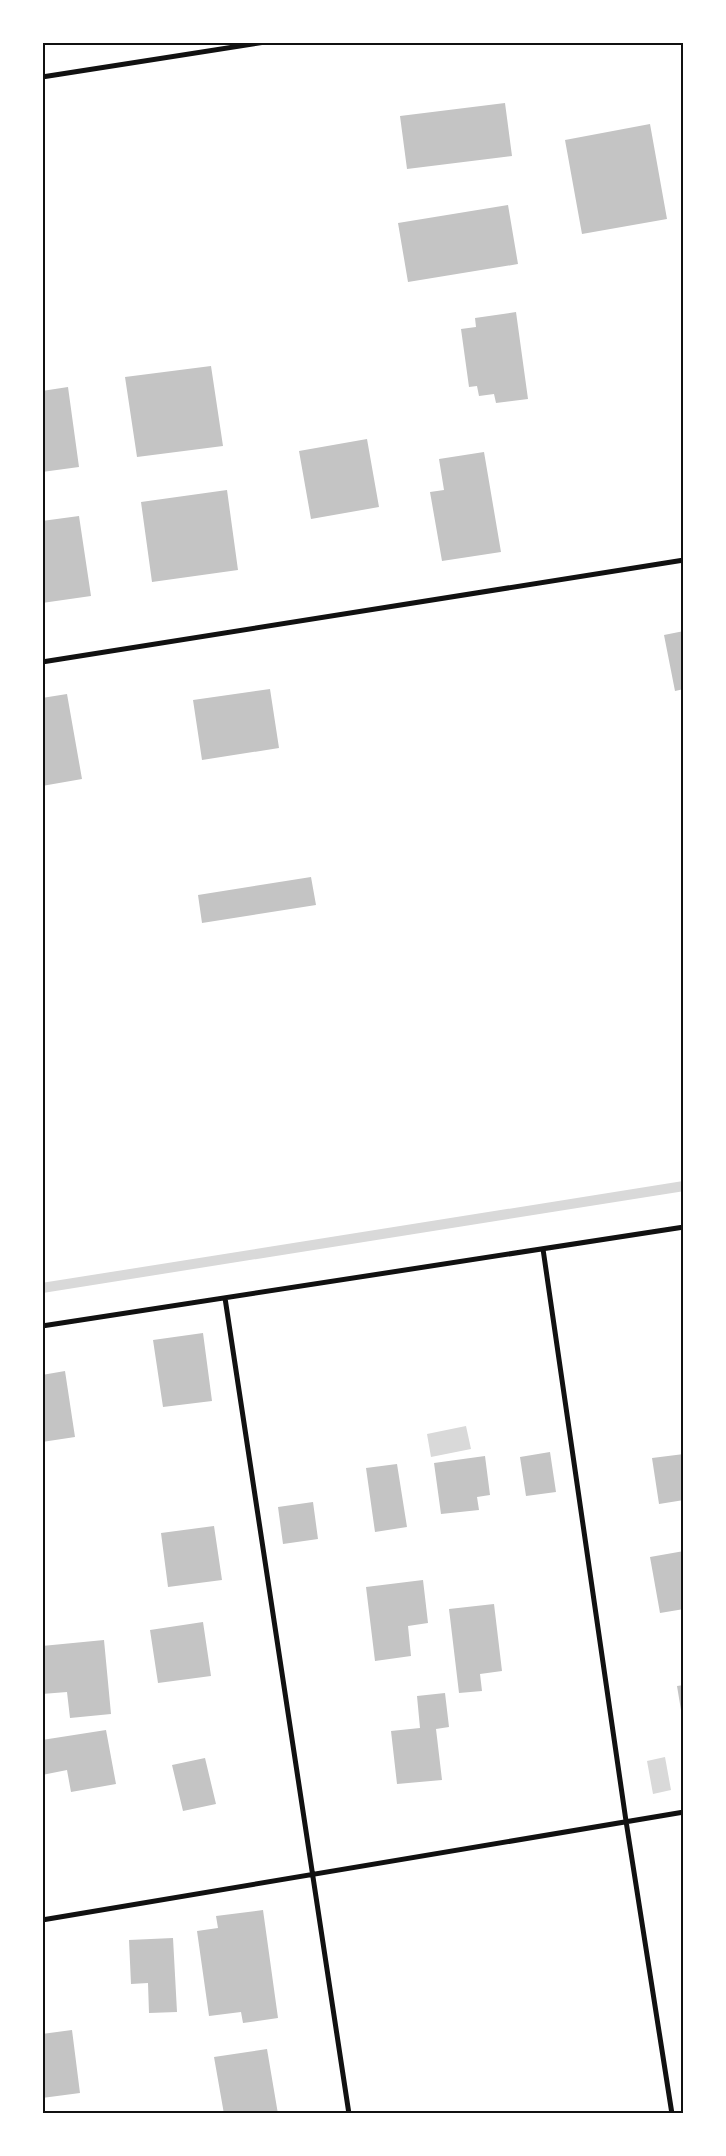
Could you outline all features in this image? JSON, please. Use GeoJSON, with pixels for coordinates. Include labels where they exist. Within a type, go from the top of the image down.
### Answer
{"type":"FeatureCollection","features":[{"type":"Feature","properties":{"kind":"street"},"geometry":{"type":"LineString","coordinates":[[42,77],[265,42]]}},
{"type":"Feature","properties":{"kind":"street"},"geometry":{"type":"LineString","coordinates":[[42,662],[684,560]]}},
{"type":"Feature","properties":{"kind":"street"},"geometry":{"type":"LineString","coordinates":[[42,1326],[684,1226]]}},
{"type":"Feature","properties":{"kind":"street"},"geometry":{"type":"LineString","coordinates":[[542,1249],[626,1821],[672,2114]]}},
{"type":"Feature","properties":{"kind":"street"},"geometry":{"type":"LineString","coordinates":[[225,1298],[349,2114]]}},
{"type":"Feature","properties":{"kind":"street"},"geometry":{"type":"LineString","coordinates":[[42,1920],[684,1812]]}},
{"type":"Feature","properties":{"kind":"shaded area"},"geometry":{"type":"Polygon","coordinates":[[[466,1426],[471,1449],[431,1457],[427,1434],[466,1426]]]}},
{"type":"Feature","properties":{"kind":"shaded area"},"geometry":{"type":"Polygon","coordinates":[[[665,1757],[671,1790],[653,1794],[647,1761],[665,1757]]]}},
{"type":"Feature","properties":{"kind":"building"},"geometry":{"type":"Polygon","coordinates":[[[505,103],[512,156],[407,169],[400,116],[505,103]]]}},
{"type":"Feature","properties":{"kind":"building"},"geometry":{"type":"Polygon","coordinates":[[[650,124],[667,219],[582,234],[565,140],[650,124]]]}},
{"type":"Feature","properties":{"kind":"building"},"geometry":{"type":"Polygon","coordinates":[[[508,205],[518,264],[408,282],[398,223],[508,205]]]}},
{"type":"Feature","properties":{"kind":"building"},"geometry":{"type":"Polygon","coordinates":[[[516,312],[528,399],[496,403],[494,394],[479,396],[477,386],[469,387],[461,329],[476,327],[475,318],[516,312]]]}},
{"type":"Feature","properties":{"kind":"building"},"geometry":{"type":"Polygon","coordinates":[[[211,366],[223,446],[137,457],[125,377],[211,366]]]}},
{"type":"Feature","properties":{"kind":"building"},"geometry":{"type":"Polygon","coordinates":[[[68,387],[79,467],[42,472],[42,391],[68,387]]]}},
{"type":"Feature","properties":{"kind":"building"},"geometry":{"type":"Polygon","coordinates":[[[367,439],[379,507],[311,519],[299,451],[367,439]]]}},
{"type":"Feature","properties":{"kind":"building"},"geometry":{"type":"Polygon","coordinates":[[[484,452],[501,552],[442,561],[430,492],[444,490],[439,459],[484,452]]]}},
{"type":"Feature","properties":{"kind":"building"},"geometry":{"type":"Polygon","coordinates":[[[227,490],[238,570],[152,582],[141,502],[227,490]]]}},
{"type":"Feature","properties":{"kind":"building"},"geometry":{"type":"Polygon","coordinates":[[[79,516],[91,596],[42,603],[42,521],[79,516]]]}},
{"type":"Feature","properties":{"kind":"building"},"geometry":{"type":"Polygon","coordinates":[[[684,631],[684,689],[675,691],[664,635],[684,631]]]}},
{"type":"Feature","properties":{"kind":"building"},"geometry":{"type":"Polygon","coordinates":[[[270,689],[279,748],[202,760],[193,700],[270,689]]]}},
{"type":"Feature","properties":{"kind":"building"},"geometry":{"type":"Polygon","coordinates":[[[67,694],[82,779],[42,786],[42,698],[67,694]]]}},
{"type":"Feature","properties":{"kind":"building"},"geometry":{"type":"Polygon","coordinates":[[[311,877],[316,905],[202,923],[198,895],[311,877]]]}},
{"type":"Feature","properties":{"kind":"building"},"geometry":{"type":"Polygon","coordinates":[[[203,1333],[212,1401],[163,1407],[153,1340],[203,1333]]]}},
{"type":"Feature","properties":{"kind":"building"},"geometry":{"type":"Polygon","coordinates":[[[65,1371],[75,1437],[42,1442],[42,1375],[65,1371]]]}},
{"type":"Feature","properties":{"kind":"building"},"geometry":{"type":"Polygon","coordinates":[[[550,1452],[556,1492],[526,1496],[520,1457],[550,1452]]]}},
{"type":"Feature","properties":{"kind":"building"},"geometry":{"type":"Polygon","coordinates":[[[684,1454],[684,1500],[659,1504],[652,1458],[684,1454]]]}},
{"type":"Feature","properties":{"kind":"building"},"geometry":{"type":"Polygon","coordinates":[[[485,1456],[490,1495],[477,1497],[479,1510],[441,1514],[434,1463],[485,1456]]]}},
{"type":"Feature","properties":{"kind":"building"},"geometry":{"type":"Polygon","coordinates":[[[397,1464],[407,1527],[375,1532],[366,1468],[397,1464]]]}},
{"type":"Feature","properties":{"kind":"building"},"geometry":{"type":"Polygon","coordinates":[[[313,1502],[318,1539],[283,1544],[278,1507],[313,1502]]]}},
{"type":"Feature","properties":{"kind":"building"},"geometry":{"type":"Polygon","coordinates":[[[214,1526],[222,1580],[168,1587],[161,1533],[214,1526]]]}},
{"type":"Feature","properties":{"kind":"building"},"geometry":{"type":"Polygon","coordinates":[[[684,1551],[684,1609],[660,1613],[650,1557],[684,1551]]]}},
{"type":"Feature","properties":{"kind":"building"},"geometry":{"type":"Polygon","coordinates":[[[423,1580],[428,1623],[408,1626],[411,1656],[375,1661],[366,1587],[423,1580]]]}},
{"type":"Feature","properties":{"kind":"building"},"geometry":{"type":"Polygon","coordinates":[[[494,1604],[502,1671],[480,1674],[482,1691],[459,1693],[449,1609],[494,1604]]]}},
{"type":"Feature","properties":{"kind":"building"},"geometry":{"type":"Polygon","coordinates":[[[203,1622],[211,1676],[158,1683],[150,1630],[203,1622]]]}},
{"type":"Feature","properties":{"kind":"building"},"geometry":{"type":"Polygon","coordinates":[[[104,1640],[111,1714],[70,1718],[67,1692],[42,1694],[42,1646],[104,1640]]]}},
{"type":"Feature","properties":{"kind":"building"},"geometry":{"type":"Polygon","coordinates":[[[684,1685],[684,1716],[682,1716],[677,1686],[684,1685]]]}},
{"type":"Feature","properties":{"kind":"building"},"geometry":{"type":"Polygon","coordinates":[[[445,1693],[449,1727],[436,1729],[442,1780],[397,1784],[391,1731],[420,1728],[417,1696],[445,1693]]]}},
{"type":"Feature","properties":{"kind":"building"},"geometry":{"type":"Polygon","coordinates":[[[106,1730],[116,1784],[71,1792],[67,1770],[42,1775],[42,1740],[106,1730]]]}},
{"type":"Feature","properties":{"kind":"building"},"geometry":{"type":"Polygon","coordinates":[[[205,1758],[216,1804],[183,1811],[172,1765],[205,1758]]]}},
{"type":"Feature","properties":{"kind":"building"},"geometry":{"type":"Polygon","coordinates":[[[263,1910],[278,2018],[243,2023],[241,2012],[209,2016],[197,1931],[218,1928],[216,1916],[263,1910]]]}},
{"type":"Feature","properties":{"kind":"building"},"geometry":{"type":"Polygon","coordinates":[[[173,1938],[177,2012],[149,2013],[148,1983],[131,1984],[129,1940],[173,1938]]]}},
{"type":"Feature","properties":{"kind":"building"},"geometry":{"type":"Polygon","coordinates":[[[72,2030],[80,2093],[42,2098],[42,2034],[72,2030]]]}},
{"type":"Feature","properties":{"kind":"building"},"geometry":{"type":"Polygon","coordinates":[[[267,2049],[278,2114],[224,2114],[214,2057],[267,2049]]]}},
{"type":"Feature","properties":{"kind":"waterway"},"geometry":{"type":"LineString","coordinates":[[42,1288],[684,1186]]}}]}
